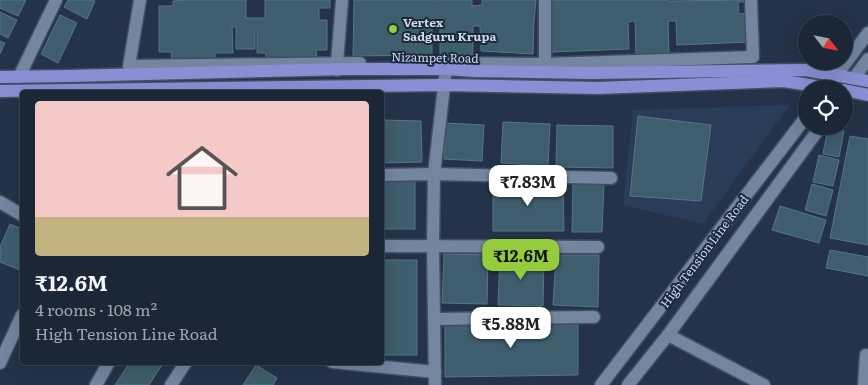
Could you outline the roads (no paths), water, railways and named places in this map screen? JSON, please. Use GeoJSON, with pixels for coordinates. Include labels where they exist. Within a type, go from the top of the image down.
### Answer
{"type":"FeatureCollection","features":[{"type":"Feature","properties":{"kind":"main road","name":"Nizampet Road"},"geometry":{"type":"LineString","coordinates":[[0,77],[337,66],[475,71],[545,68],[590,73],[806,70],[868,81]]}},
{"type":"Feature","properties":{"kind":"main road"},"geometry":{"type":"LineString","coordinates":[[271,90],[444,85],[596,88],[784,81],[798,83]]}},
{"type":"Feature","properties":{"kind":"main road"},"geometry":{"type":"LineString","coordinates":[[0,91],[20,91]]}},
{"type":"Feature","properties":{"kind":"main road"},"geometry":{"type":"LineString","coordinates":[[853,93],[868,96]]}},
{"type":"Feature","properties":{"kind":"street"},"geometry":{"type":"LineString","coordinates":[[19,77],[56,0]]}},
{"type":"Feature","properties":{"kind":"street"},"geometry":{"type":"LineString","coordinates":[[140,0],[130,66],[545,68],[754,57],[751,0]]}},
{"type":"Feature","properties":{"kind":"street"},"geometry":{"type":"LineString","coordinates":[[337,66],[342,0]]}},
{"type":"Feature","properties":{"kind":"street"},"geometry":{"type":"LineString","coordinates":[[545,0],[545,68]]}},
{"type":"Feature","properties":{"kind":"street"},"geometry":{"type":"LineString","coordinates":[[854,78],[867,60],[853,53],[868,32]]}},
{"type":"Feature","properties":{"kind":"street"},"geometry":{"type":"LineString","coordinates":[[351,365],[435,378],[434,174],[446,69]]}},
{"type":"Feature","properties":{"kind":"street"},"geometry":{"type":"LineString","coordinates":[[836,76],[840,70]]}},
{"type":"Feature","properties":{"kind":"street","name":"High Tension Line Road"},"geometry":{"type":"LineString","coordinates":[[601,385],[798,127]]}},
{"type":"Feature","properties":{"kind":"street","name":"High Tension Line Road"},"geometry":{"type":"LineString","coordinates":[[628,385],[719,266],[814,135]]}},
{"type":"Feature","properties":{"kind":"street"},"geometry":{"type":"LineString","coordinates":[[384,175],[434,174],[611,178]]}},
{"type":"Feature","properties":{"kind":"street"},"geometry":{"type":"LineString","coordinates":[[0,202],[20,214]]}},
{"type":"Feature","properties":{"kind":"street"},"geometry":{"type":"LineString","coordinates":[[384,246],[598,247]]}},
{"type":"Feature","properties":{"kind":"street"},"geometry":{"type":"LineString","coordinates":[[702,253],[719,266]]}},
{"type":"Feature","properties":{"kind":"street"},"geometry":{"type":"LineString","coordinates":[[434,319],[594,317]]}},
{"type":"Feature","properties":{"kind":"street"},"geometry":{"type":"LineString","coordinates":[[0,363],[20,319]]}},
{"type":"Feature","properties":{"kind":"street"},"geometry":{"type":"LineString","coordinates":[[668,334],[764,385]]}},
{"type":"Feature","properties":{"kind":"street"},"geometry":{"type":"LineString","coordinates":[[864,385],[866,356],[868,356]]}},
{"type":"Feature","properties":{"kind":"street"},"geometry":{"type":"LineString","coordinates":[[96,385],[106,365]]}},
{"type":"Feature","properties":{"kind":"street"},"geometry":{"type":"LineString","coordinates":[[171,385],[184,365]]}},
{"type":"Feature","properties":{"kind":"place","name":"Vertex Sadguru Krupa"},"geometry":{"type":"Point","coordinates":[393,29]}}]}
